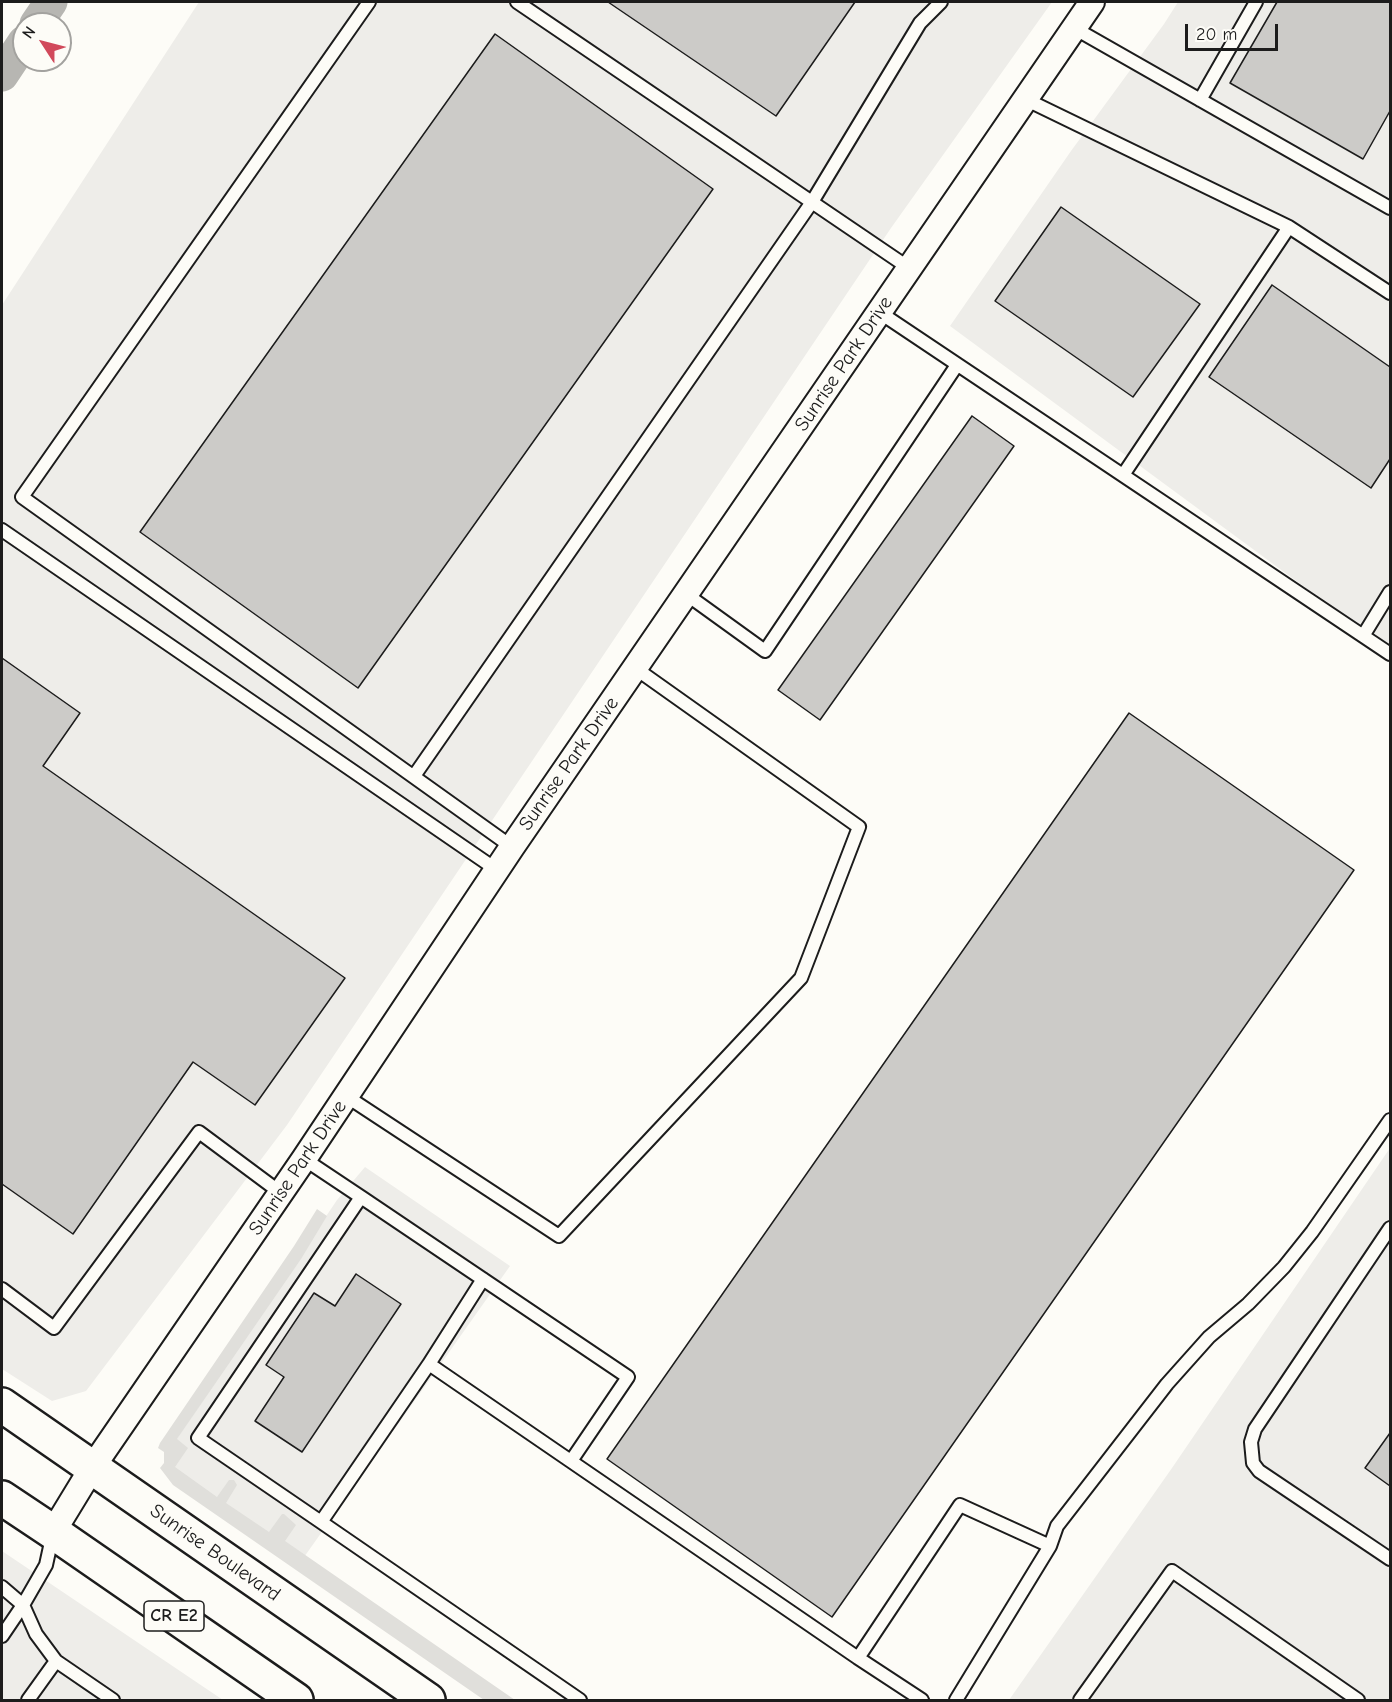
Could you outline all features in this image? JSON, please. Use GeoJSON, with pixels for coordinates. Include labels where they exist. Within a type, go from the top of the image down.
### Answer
{"type":"FeatureCollection","features":[{"type":"Feature","properties":{"kind":"main road","name":"Sunrise Boulevard"},"geometry":{"type":"LineString","coordinates":[[2,1405],[428,1701]]}},
{"type":"Feature","properties":{"kind":"main road","name":"CR E2"},"geometry":{"type":"LineString","coordinates":[[2,1498],[296,1701]]}},
{"type":"Feature","properties":{"kind":"street","name":"Sunrise Park Drive"},"geometry":{"type":"LineString","coordinates":[[53,1532],[92,1468],[304,1159],[512,847],[1092,2]]}},
{"type":"Feature","properties":{"kind":"lane"},"geometry":{"type":"LineString","coordinates":[[369,2],[22,497],[512,847]]}},
{"type":"Feature","properties":{"kind":"lane"},"geometry":{"type":"LineString","coordinates":[[517,2],[909,268]]}},
{"type":"Feature","properties":{"kind":"lane"},"geometry":{"type":"LineString","coordinates":[[414,776],[812,202],[920,23],[941,2]]}},
{"type":"Feature","properties":{"kind":"lane"},"geometry":{"type":"LineString","coordinates":[[1200,100],[1256,2]]}},
{"type":"Feature","properties":{"kind":"lane"},"geometry":{"type":"LineString","coordinates":[[1074,28],[1390,208]]}},
{"type":"Feature","properties":{"kind":"lane"},"geometry":{"type":"LineString","coordinates":[[1025,99],[1289,227],[1390,293]]}},
{"type":"Feature","properties":{"kind":"lane"},"geometry":{"type":"LineString","coordinates":[[1123,475],[1289,227]]}},
{"type":"Feature","properties":{"kind":"lane"},"geometry":{"type":"LineString","coordinates":[[879,312],[1390,654]]}},
{"type":"Feature","properties":{"kind":"lane"},"geometry":{"type":"LineString","coordinates":[[686,594],[765,651],[957,365]]}},
{"type":"Feature","properties":{"kind":"lane"},"geometry":{"type":"LineString","coordinates":[[2,530],[497,870]]}},
{"type":"Feature","properties":{"kind":"lane"},"geometry":{"type":"LineString","coordinates":[[1363,636],[1390,592]]}},
{"type":"Feature","properties":{"kind":"lane"},"geometry":{"type":"LineString","coordinates":[[346,1096],[559,1236],[801,978],[859,826],[635,668]]}},
{"type":"Feature","properties":{"kind":"lane"},"geometry":{"type":"LineString","coordinates":[[956,1701],[1050,1546],[1058,1526],[1167,1384],[1209,1337],[1248,1304],[1284,1267],[1312,1232],[1390,1120]]}},
{"type":"Feature","properties":{"kind":"lane"},"geometry":{"type":"LineString","coordinates":[[2,1289],[54,1328],[199,1132],[281,1193]]}},
{"type":"Feature","properties":{"kind":"lane"},"geometry":{"type":"LineString","coordinates":[[304,1159],[628,1377],[571,1461]]}},
{"type":"Feature","properties":{"kind":"lane"},"geometry":{"type":"LineString","coordinates":[[361,1197],[198,1438],[580,1701]]}},
{"type":"Feature","properties":{"kind":"lane"},"geometry":{"type":"LineString","coordinates":[[1390,1228],[1255,1429],[1251,1442],[1253,1463],[1259,1471],[1390,1559]]}},
{"type":"Feature","properties":{"kind":"lane"},"geometry":{"type":"LineString","coordinates":[[321,1522],[429,1364],[483,1279]]}},
{"type":"Feature","properties":{"kind":"lane"},"geometry":{"type":"LineString","coordinates":[[429,1364],[922,1701]]}},
{"type":"Feature","properties":{"kind":"lane"},"geometry":{"type":"LineString","coordinates":[[858,1658],[960,1505],[1050,1546]]}},
{"type":"Feature","properties":{"kind":"lane"},"geometry":{"type":"LineString","coordinates":[[2,1636],[46,1565],[53,1532]]}},
{"type":"Feature","properties":{"kind":"lane"},"geometry":{"type":"LineString","coordinates":[[1080,1701],[1172,1571],[1358,1701]]}},
{"type":"Feature","properties":{"kind":"lane"},"geometry":{"type":"LineString","coordinates":[[2,1587],[22,1605],[36,1634],[56,1661],[113,1701]]}},
{"type":"Feature","properties":{"kind":"lane"},"geometry":{"type":"LineString","coordinates":[[28,1701],[56,1661]]}},
{"type":"Feature","properties":{"kind":"shaded area"},"geometry":{"type":"Polygon","coordinates":[[[199,2],[1052,2],[891,228],[287,1125],[86,1391],[52,1401],[2,1369],[2,305],[199,2]]]}},
{"type":"Feature","properties":{"kind":"shaded area"},"geometry":{"type":"Polygon","coordinates":[[[1178,2],[1390,2],[1390,650],[950,326],[1178,2]]]}},
{"type":"Feature","properties":{"kind":"shaded area"},"geometry":{"type":"Polygon","coordinates":[[[1390,1148],[1390,1700],[1009,1700],[1172,1468],[1390,1148]]]}},
{"type":"Feature","properties":{"kind":"shaded area"},"geometry":{"type":"Polygon","coordinates":[[[365,1167],[510,1266],[302,1560],[172,1472],[168,1452],[337,1200],[365,1167]]]}},
{"type":"Feature","properties":{"kind":"shaded area"},"geometry":{"type":"Polygon","coordinates":[[[317,1209],[327,1216],[301,1259],[177,1439],[188,1448],[175,1467],[217,1497],[229,1480],[234,1480],[237,1485],[226,1503],[269,1532],[284,1514],[296,1525],[285,1541],[515,1700],[484,1700],[173,1485],[160,1468],[164,1463],[164,1452],[158,1448],[160,1443],[317,1209]]]}},
{"type":"Feature","properties":{"kind":"shaded area"},"geometry":{"type":"Polygon","coordinates":[[[2,1551],[223,1700],[2,1700],[2,1551]]]}},
{"type":"Feature","properties":{"kind":"building"},"geometry":{"type":"Polygon","coordinates":[[[608,2],[855,2],[776,116],[608,2]]]}},
{"type":"Feature","properties":{"kind":"building"},"geometry":{"type":"Polygon","coordinates":[[[1277,2],[1390,2],[1390,111],[1363,159],[1230,83],[1277,2]]]}},
{"type":"Feature","properties":{"kind":"building"},"geometry":{"type":"Polygon","coordinates":[[[495,34],[713,189],[358,688],[140,532],[495,34]]]}},
{"type":"Feature","properties":{"kind":"building"},"geometry":{"type":"Polygon","coordinates":[[[1061,207],[1200,304],[1133,397],[995,301],[1061,207]]]}},
{"type":"Feature","properties":{"kind":"building"},"geometry":{"type":"Polygon","coordinates":[[[1272,285],[1390,367],[1390,459],[1371,488],[1209,377],[1272,285]]]}},
{"type":"Feature","properties":{"kind":"building"},"geometry":{"type":"Polygon","coordinates":[[[972,416],[1014,446],[820,720],[778,690],[972,416]]]}},
{"type":"Feature","properties":{"kind":"building"},"geometry":{"type":"Polygon","coordinates":[[[2,658],[80,713],[43,766],[345,978],[255,1105],[193,1062],[73,1234],[2,1184],[2,658]]]}},
{"type":"Feature","properties":{"kind":"building"},"geometry":{"type":"Polygon","coordinates":[[[1129,713],[1354,870],[832,1617],[607,1459],[1129,713]]]}},
{"type":"Feature","properties":{"kind":"building"},"geometry":{"type":"Polygon","coordinates":[[[356,1274],[401,1304],[302,1452],[255,1421],[284,1377],[266,1365],[314,1293],[335,1306],[356,1274]]]}},
{"type":"Feature","properties":{"kind":"building"},"geometry":{"type":"Polygon","coordinates":[[[1390,1433],[1390,1486],[1365,1468],[1390,1433]]]}},
{"type":"Feature","properties":{"kind":"waterway"},"geometry":{"type":"LineString","coordinates":[[44,12],[51,2]]}},
{"type":"Feature","properties":{"kind":"waterway"},"geometry":{"type":"LineString","coordinates":[[2,75],[12,60]]}}]}
